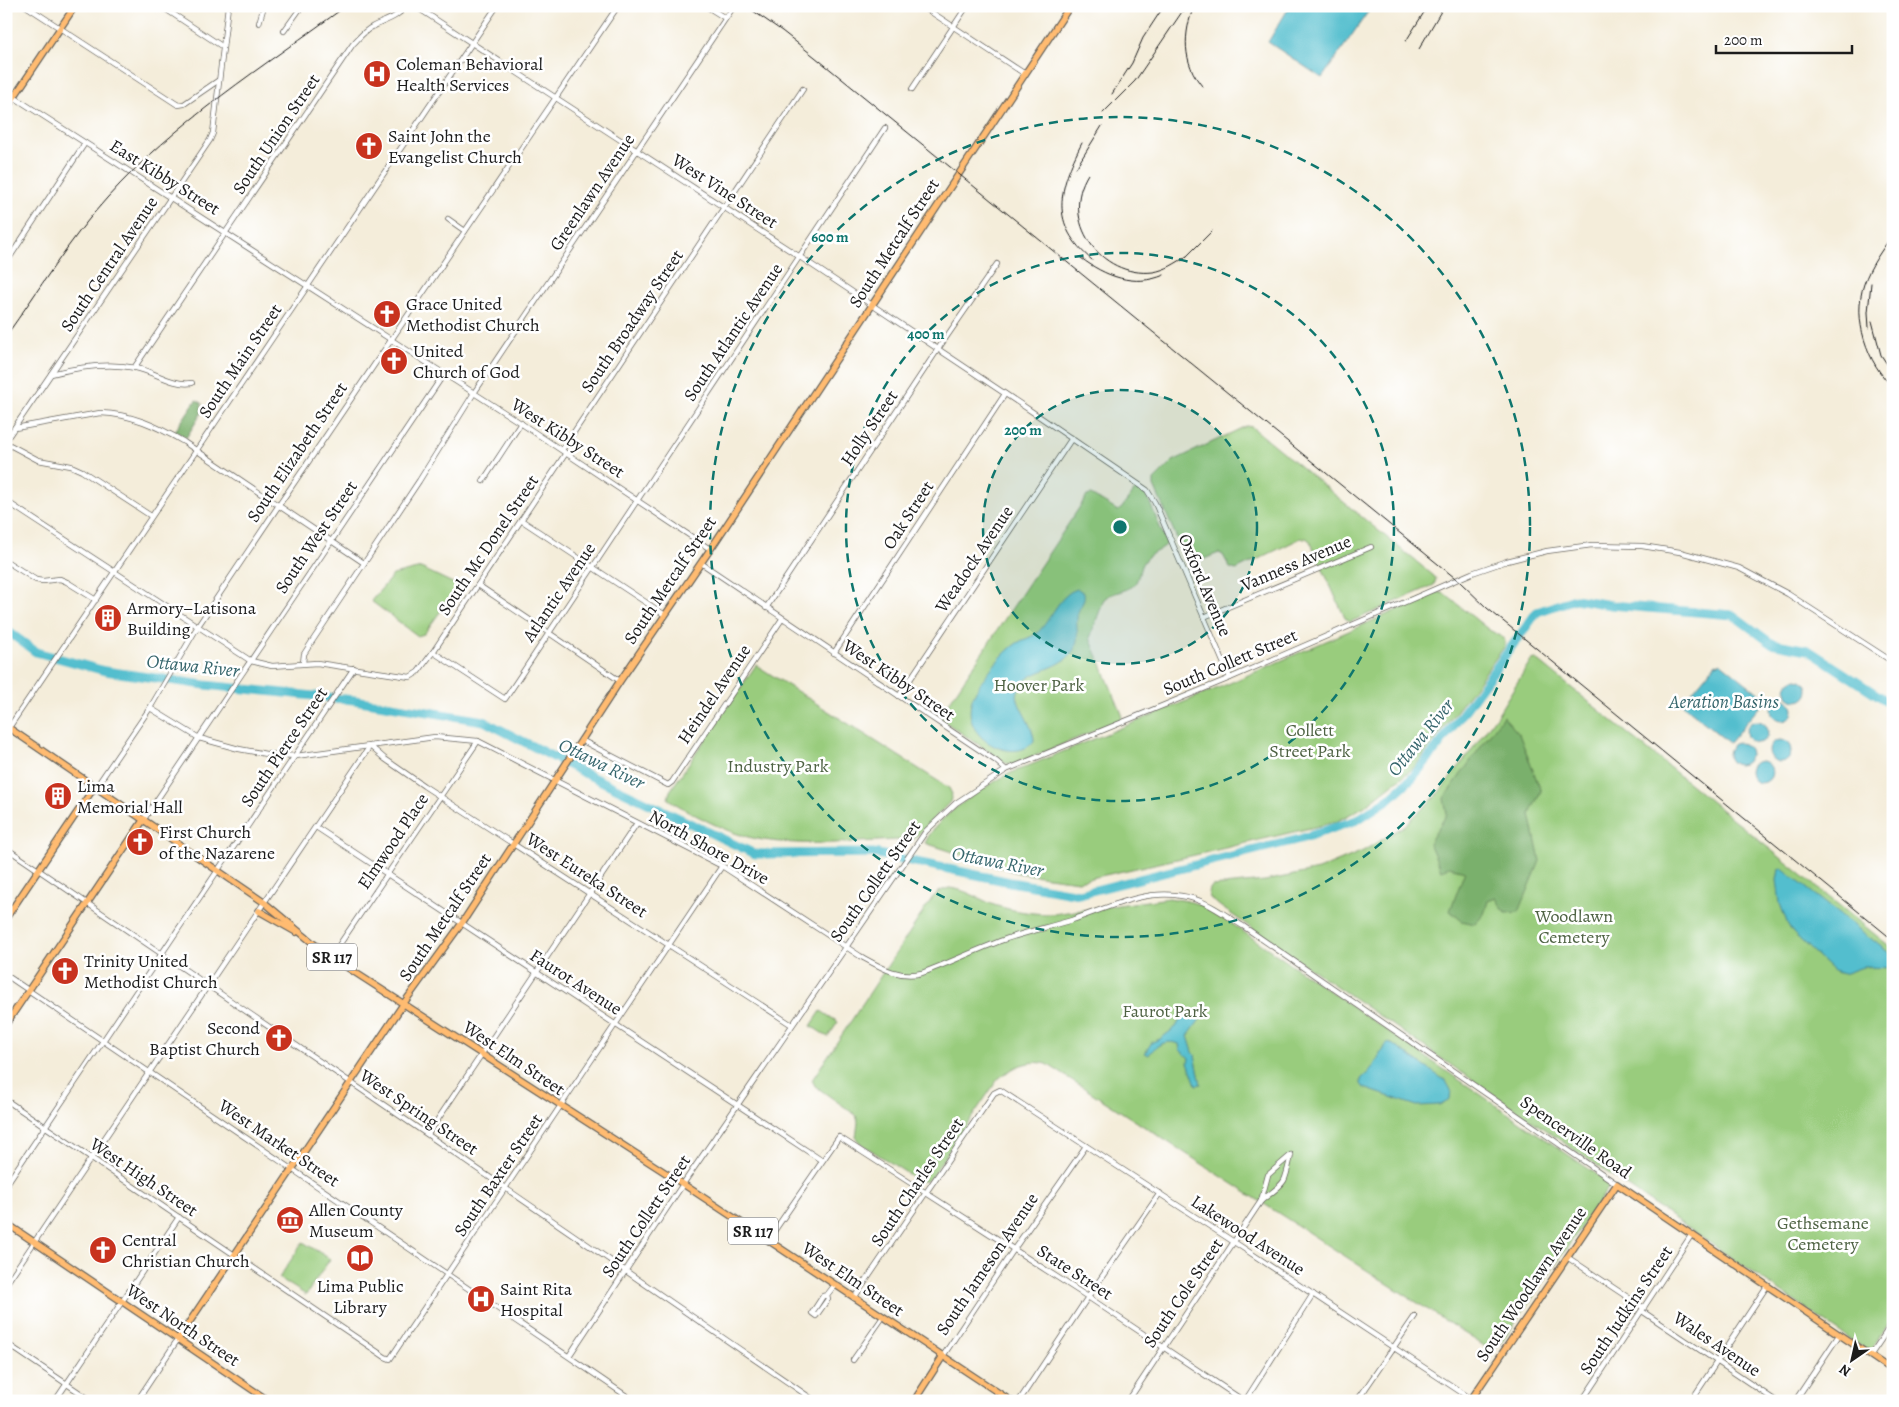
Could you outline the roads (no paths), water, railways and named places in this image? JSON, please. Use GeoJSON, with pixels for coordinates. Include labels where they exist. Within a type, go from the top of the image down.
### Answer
{"type":"FeatureCollection","features":[{"type":"Feature","properties":{"kind":"main road"},"geometry":{"type":"LineString","coordinates":[[6,109],[76,6]]}},
{"type":"Feature","properties":{"kind":"main road","name":"South Metcalf Street"},"geometry":{"type":"LineString","coordinates":[[178,1339],[236,1256],[404,1003],[462,922],[620,680],[701,563],[1070,6]]}},
{"type":"Feature","properties":{"kind":"main road","name":"West Elm Street"},"geometry":{"type":"LineString","coordinates":[[7,729],[218,870],[265,903],[332,957],[561,1107],[683,1184],[834,1286],[1012,1401]]}},
{"type":"Feature","properties":{"kind":"main road","name":"South Elizabeth Street"},"geometry":{"type":"LineString","coordinates":[[6,918],[96,787]]}},
{"type":"Feature","properties":{"kind":"main road","name":"South West Street"},"geometry":{"type":"LineString","coordinates":[[6,1024],[144,820]]}},
{"type":"Feature","properties":{"kind":"main road"},"geometry":{"type":"LineString","coordinates":[[259,911],[289,930],[302,934]]}},
{"type":"Feature","properties":{"kind":"main road","name":"Spencerville Road"},"geometry":{"type":"LineString","coordinates":[[1617,1184],[1893,1371]]}},
{"type":"Feature","properties":{"kind":"main road","name":"South Woodlawn Avenue"},"geometry":{"type":"LineString","coordinates":[[1472,1400],[1617,1184]]}},
{"type":"Feature","properties":{"kind":"main road","name":"West North Street"},"geometry":{"type":"LineString","coordinates":[[6,1223],[269,1401]]}},
{"type":"Feature","properties":{"kind":"main road","name":"South Jameson Avenue"},"geometry":{"type":"LineString","coordinates":[[914,1401],[943,1356]]}},
{"type":"Feature","properties":{"kind":"street"},"geometry":{"type":"LineString","coordinates":[[26,6],[178,105],[184,104],[219,80]]}},
{"type":"Feature","properties":{"kind":"street"},"geometry":{"type":"LineString","coordinates":[[161,6],[223,47]]}},
{"type":"Feature","properties":{"kind":"street","name":"South Central Avenue"},"geometry":{"type":"LineString","coordinates":[[6,442],[210,140],[228,6]]}},
{"type":"Feature","properties":{"kind":"street"},"geometry":{"type":"LineString","coordinates":[[259,23],[264,12],[264,6]]}},
{"type":"Feature","properties":{"kind":"street"},"geometry":{"type":"LineString","coordinates":[[284,31],[302,6]]}},
{"type":"Feature","properties":{"kind":"street","name":"South Union Street"},"geometry":{"type":"LineString","coordinates":[[134,368],[353,44],[372,27],[394,18],[406,6]]}},
{"type":"Feature","properties":{"kind":"street","name":"West Vine Street"},"geometry":{"type":"LineString","coordinates":[[415,6],[724,207],[1072,438],[1147,490],[1155,503]]}},
{"type":"Feature","properties":{"kind":"street","name":"South Main Street"},"geometry":{"type":"LineString","coordinates":[[7,729],[497,6]]}},
{"type":"Feature","properties":{"kind":"street","name":"South Elizabeth Street"},"geometry":{"type":"LineString","coordinates":[[96,787],[150,708],[198,626],[618,6]]}},
{"type":"Feature","properties":{"kind":"street"},"geometry":{"type":"LineString","coordinates":[[706,6],[725,18]]}},
{"type":"Feature","properties":{"kind":"street","name":"Greenlawn Avenue"},"geometry":{"type":"LineString","coordinates":[[303,663],[304,656],[311,643],[419,482],[474,393],[734,6]]}},
{"type":"Feature","properties":{"kind":"street"},"geometry":{"type":"LineString","coordinates":[[922,6],[1025,74]]}},
{"type":"Feature","properties":{"kind":"street"},"geometry":{"type":"LineString","coordinates":[[912,89],[967,6]]}},
{"type":"Feature","properties":{"kind":"street","name":"South Broadway Street"},"geometry":{"type":"LineString","coordinates":[[564,451],[802,88]]}},
{"type":"Feature","properties":{"kind":"street","name":"East Kibby Street"},"geometry":{"type":"LineString","coordinates":[[6,92],[170,198],[227,232],[308,287]]}},
{"type":"Feature","properties":{"kind":"street","name":"South Atlantic Avenue"},"geometry":{"type":"LineString","coordinates":[[637,501],[885,128]]}},
{"type":"Feature","properties":{"kind":"street"},"geometry":{"type":"LineString","coordinates":[[6,263],[85,143]]}},
{"type":"Feature","properties":{"kind":"street"},"geometry":{"type":"LineString","coordinates":[[448,219],[465,231]]}},
{"type":"Feature","properties":{"kind":"street","name":"Holly Street"},"geometry":{"type":"LineString","coordinates":[[766,608],[938,349],[997,264]]}},
{"type":"Feature","properties":{"kind":"street","name":"West Kibby Street"},"geometry":{"type":"LineString","coordinates":[[308,287],[522,423],[710,549]]}},
{"type":"Feature","properties":{"kind":"street"},"geometry":{"type":"LineString","coordinates":[[51,374],[84,367],[112,366],[134,368],[184,385],[192,383]]}},
{"type":"Feature","properties":{"kind":"street","name":"South West Street"},"geometry":{"type":"LineString","coordinates":[[144,820],[444,374]]}},
{"type":"Feature","properties":{"kind":"street","name":"Oak Street"},"geometry":{"type":"LineString","coordinates":[[834,653],[1005,394]]}},
{"type":"Feature","properties":{"kind":"street"},"geometry":{"type":"LineString","coordinates":[[15,428],[86,415],[113,414],[129,416],[147,422],[196,450],[364,562]]}},
{"type":"Feature","properties":{"kind":"street"},"geometry":{"type":"LineString","coordinates":[[483,481],[522,423]]}},
{"type":"Feature","properties":{"kind":"street","name":"Weadock Avenue"},"geometry":{"type":"LineString","coordinates":[[899,696],[1072,438]]}},
{"type":"Feature","properties":{"kind":"street"},"geometry":{"type":"LineString","coordinates":[[6,442],[38,460],[71,466],[82,471],[151,516]]}},
{"type":"Feature","properties":{"kind":"street","name":"South Mc Donel Street"},"geometry":{"type":"LineString","coordinates":[[354,668],[400,676],[413,676],[418,672],[521,520],[564,451]]}},
{"type":"Feature","properties":{"kind":"street"},"geometry":{"type":"LineString","coordinates":[[6,501],[251,661],[272,666],[317,663],[354,668]]}},
{"type":"Feature","properties":{"kind":"street","name":"Atlantic Avenue"},"geometry":{"type":"LineString","coordinates":[[433,652],[505,699],[637,501]]}},
{"type":"Feature","properties":{"kind":"street","name":"Oxford Avenue"},"geometry":{"type":"LineString","coordinates":[[1155,503],[1230,678]]}},
{"type":"Feature","properties":{"kind":"street"},"geometry":{"type":"LineString","coordinates":[[521,520],[665,615]]}},
{"type":"Feature","properties":{"kind":"street","name":"South Collett Street"},"geometry":{"type":"LineString","coordinates":[[569,1356],[683,1184],[922,836],[936,820],[956,803],[1006,770],[1507,561],[1568,548],[1619,545],[1680,552],[1739,568],[1788,594],[1893,662]]}},
{"type":"Feature","properties":{"kind":"street","name":"Vanness Avenue"},"geometry":{"type":"LineString","coordinates":[[1204,617],[1371,547]]}},
{"type":"Feature","properties":{"kind":"street"},"geometry":{"type":"LineString","coordinates":[[6,561],[36,580],[60,579],[96,600]]}},
{"type":"Feature","properties":{"kind":"street","name":"West Kibby Street"},"geometry":{"type":"LineString","coordinates":[[701,563],[1006,770]]}},
{"type":"Feature","properties":{"kind":"street"},"geometry":{"type":"LineString","coordinates":[[478,585],[620,680]]}},
{"type":"Feature","properties":{"kind":"street","name":"Heindel Avenue"},"geometry":{"type":"LineString","coordinates":[[581,740],[668,785],[672,782],[782,619]]}},
{"type":"Feature","properties":{"kind":"street","name":"South Pierce Street"},"geometry":{"type":"LineString","coordinates":[[6,1185],[354,668]]}},
{"type":"Feature","properties":{"kind":"street","name":"North Shore Drive"},"geometry":{"type":"LineString","coordinates":[[150,708],[199,738],[250,751],[296,756],[435,736],[478,741],[722,866],[846,946],[887,970],[900,974],[916,974],[1015,936],[1133,899],[1163,894],[1197,899],[1242,926]]}},
{"type":"Feature","properties":{"kind":"street","name":"Elmwood Place"},"geometry":{"type":"LineString","coordinates":[[332,957],[478,741]]}},
{"type":"Feature","properties":{"kind":"street"},"geometry":{"type":"LineString","coordinates":[[6,1284],[370,746]]}},
{"type":"Feature","properties":{"kind":"street","name":"West Eureka Street"},"geometry":{"type":"LineString","coordinates":[[370,746],[385,759],[440,796],[792,1025]]}},
{"type":"Feature","properties":{"kind":"street"},"geometry":{"type":"LineString","coordinates":[[428,1134],[637,823]]}},
{"type":"Feature","properties":{"kind":"street","name":"Faurot Avenue"},"geometry":{"type":"LineString","coordinates":[[316,827],[822,1160]]}},
{"type":"Feature","properties":{"kind":"street","name":"West Spring Street"},"geometry":{"type":"LineString","coordinates":[[6,848],[428,1134],[815,1401]]}},
{"type":"Feature","properties":{"kind":"street","name":"South Baxter Street"},"geometry":{"type":"LineString","coordinates":[[392,1358],[722,866]]}},
{"type":"Feature","properties":{"kind":"street","name":"Spencerville Road"},"geometry":{"type":"LineString","coordinates":[[1242,926],[1617,1184]]}},
{"type":"Feature","properties":{"kind":"street","name":"West Market Street"},"geometry":{"type":"LineString","coordinates":[[6,976],[634,1401]]}},
{"type":"Feature","properties":{"kind":"street","name":"South Charles Street"},"geometry":{"type":"LineString","coordinates":[[854,1298],[995,1092],[1000,1090],[1006,1094]]}},
{"type":"Feature","properties":{"kind":"street","name":"Lakewood Avenue"},"geometry":{"type":"LineString","coordinates":[[1006,1094],[1160,1193],[1472,1400]]}},
{"type":"Feature","properties":{"kind":"street","name":"West High Street"},"geometry":{"type":"LineString","coordinates":[[6,1100],[385,1357],[392,1358]]}},
{"type":"Feature","properties":{"kind":"street","name":"State Street"},"geometry":{"type":"LineString","coordinates":[[822,1160],[838,1137],[1088,1297],[1244,1401]]}},
{"type":"Feature","properties":{"kind":"street","name":"South Jameson Avenue"},"geometry":{"type":"LineString","coordinates":[[943,1356],[1014,1249],[1086,1146]]}},
{"type":"Feature","properties":{"kind":"street","name":"South Cole Street"},"geometry":{"type":"LineString","coordinates":[[1128,1401],[1262,1201],[1280,1188],[1284,1182],[1291,1155],[1268,1175],[1262,1201]]}},
{"type":"Feature","properties":{"kind":"street"},"geometry":{"type":"LineString","coordinates":[[768,1240],[822,1160]]}},
{"type":"Feature","properties":{"kind":"street"},"geometry":{"type":"LineString","coordinates":[[1019,1401],[1160,1193]]}},
{"type":"Feature","properties":{"kind":"street"},"geometry":{"type":"LineString","coordinates":[[55,1401],[123,1302],[178,1217]]}},
{"type":"Feature","properties":{"kind":"street","name":"South Judkins Street"},"geometry":{"type":"LineString","coordinates":[[1582,1401],[1692,1234]]}},
{"type":"Feature","properties":{"kind":"street","name":"Wales Avenue"},"geometry":{"type":"LineString","coordinates":[[1567,1257],[1776,1401]]}},
{"type":"Feature","properties":{"kind":"street"},"geometry":{"type":"LineString","coordinates":[[827,1295],[834,1286]]}},
{"type":"Feature","properties":{"kind":"street"},"geometry":{"type":"LineString","coordinates":[[1691,1401],[1767,1286]]}},
{"type":"Feature","properties":{"kind":"street"},"geometry":{"type":"LineString","coordinates":[[1244,1401],[1313,1294]]}},
{"type":"Feature","properties":{"kind":"street"},"geometry":{"type":"LineString","coordinates":[[1357,1401],[1415,1316]]}},
{"type":"Feature","properties":{"kind":"street"},"geometry":{"type":"LineString","coordinates":[[853,1360],[883,1317]]}},
{"type":"Feature","properties":{"kind":"street"},"geometry":{"type":"LineString","coordinates":[[1870,1356],[1893,1322]]}},
{"type":"Feature","properties":{"kind":"street"},"geometry":{"type":"LineString","coordinates":[[1795,1401],[1839,1335]]}},
{"type":"Feature","properties":{"kind":"street"},"geometry":{"type":"LineString","coordinates":[[137,1401],[178,1339]]}},
{"type":"Feature","properties":{"kind":"street"},"geometry":{"type":"LineString","coordinates":[[6,1343],[92,1401]]}},
{"type":"Feature","properties":{"kind":"street"},"geometry":{"type":"LineString","coordinates":[[1890,1401],[1893,1397]]}},
{"type":"Feature","properties":{"kind":"water"},"geometry":{"type":"Polygon","coordinates":[[[1290,6],[1368,6],[1370,9],[1322,78],[1268,42],[1290,6]]]}},
{"type":"Feature","properties":{"kind":"water"},"geometry":{"type":"Polygon","coordinates":[[[1078,589],[1084,593],[1084,597],[1077,614],[1077,642],[1071,654],[1056,665],[1029,677],[1018,691],[1018,701],[1031,728],[1034,741],[1025,748],[1013,750],[1000,748],[988,742],[978,733],[971,721],[971,706],[977,689],[989,671],[1006,652],[1017,643],[1037,633],[1060,602],[1071,592],[1078,589]]]}},
{"type":"Feature","properties":{"kind":"water","name":"Aeration Basins"},"geometry":{"type":"Polygon","coordinates":[[[1720,662],[1766,699],[1729,743],[1682,704],[1716,663],[1720,662]]]}},
{"type":"Feature","properties":{"kind":"water"},"geometry":{"type":"Polygon","coordinates":[[[1797,679],[1805,682],[1808,690],[1805,698],[1797,701],[1789,698],[1786,690],[1789,682],[1797,679]]]}},
{"type":"Feature","properties":{"kind":"water"},"geometry":{"type":"Polygon","coordinates":[[[1782,699],[1790,702],[1793,710],[1790,718],[1782,721],[1774,718],[1771,710],[1774,702],[1782,699]]]}},
{"type":"Feature","properties":{"kind":"water"},"geometry":{"type":"Polygon","coordinates":[[[1757,721],[1765,724],[1768,732],[1765,740],[1757,743],[1749,740],[1746,732],[1749,724],[1757,721]]]}},
{"type":"Feature","properties":{"kind":"water"},"geometry":{"type":"Polygon","coordinates":[[[1780,740],[1788,743],[1791,751],[1788,759],[1780,762],[1772,759],[1769,751],[1772,743],[1780,740]]]}},
{"type":"Feature","properties":{"kind":"water"},"geometry":{"type":"Polygon","coordinates":[[[1739,743],[1747,746],[1750,754],[1747,762],[1739,765],[1731,762],[1728,754],[1731,746],[1739,743]]]}},
{"type":"Feature","properties":{"kind":"water"},"geometry":{"type":"Polygon","coordinates":[[[1761,761],[1769,764],[1772,772],[1769,780],[1761,783],[1753,780],[1750,772],[1753,764],[1761,761]]]}},
{"type":"Feature","properties":{"kind":"water"},"geometry":{"type":"Polygon","coordinates":[[[1781,868],[1893,956],[1893,968],[1863,967],[1843,974],[1833,971],[1793,933],[1788,925],[1780,904],[1777,880],[1779,869],[1781,868]]]}},
{"type":"Feature","properties":{"kind":"water"},"geometry":{"type":"Polygon","coordinates":[[[1183,1009],[1194,1011],[1201,1018],[1188,1036],[1195,1055],[1201,1084],[1196,1085],[1188,1062],[1189,1058],[1180,1050],[1179,1044],[1170,1042],[1162,1044],[1149,1055],[1145,1053],[1152,1042],[1160,1039],[1176,1027],[1183,1009]]]}},
{"type":"Feature","properties":{"kind":"water"},"geometry":{"type":"Polygon","coordinates":[[[1389,1042],[1446,1081],[1451,1090],[1450,1099],[1439,1105],[1417,1106],[1364,1088],[1361,1084],[1361,1079],[1372,1069],[1385,1045],[1389,1042]]]}},
{"type":"Feature","properties":{"kind":"waterway","name":"Ottawa River"},"geometry":{"type":"LineString","coordinates":[[6,630],[36,652],[105,671],[205,685],[354,700],[484,721],[584,773],[755,854],[873,853],[1010,882],[1079,894],[1300,839],[1357,820],[1389,799],[1412,778],[1437,748],[1537,612],[1575,599],[1611,605],[1733,615],[1771,643],[1808,650],[1893,705]]}},
{"type":"Feature","properties":{"kind":"railway"},"geometry":{"type":"LineString","coordinates":[[6,336],[93,214],[133,170],[221,96],[346,6]]}},
{"type":"Feature","properties":{"kind":"railway"},"geometry":{"type":"LineString","coordinates":[[746,6],[815,57],[1460,582],[1487,608],[1893,940]]}},
{"type":"Feature","properties":{"kind":"railway"},"geometry":{"type":"LineString","coordinates":[[1112,94],[1132,63],[1143,38],[1164,6]]}},
{"type":"Feature","properties":{"kind":"railway"},"geometry":{"type":"LineString","coordinates":[[1103,113],[1135,81],[1186,6]]}},
{"type":"Feature","properties":{"kind":"railway"},"geometry":{"type":"LineString","coordinates":[[1194,6],[1190,16],[1186,48],[1195,77],[1202,86]]}},
{"type":"Feature","properties":{"kind":"railway"},"geometry":{"type":"LineString","coordinates":[[1406,41],[1428,6]]}},
{"type":"Feature","properties":{"kind":"railway"},"geometry":{"type":"LineString","coordinates":[[1419,49],[1444,6]]}},
{"type":"Feature","properties":{"kind":"railway"},"geometry":{"type":"LineString","coordinates":[[1076,168],[1102,126]]}},
{"type":"Feature","properties":{"kind":"railway"},"geometry":{"type":"LineString","coordinates":[[1082,143],[1067,176],[1062,205],[1069,233],[1078,247],[1092,260]]}},
{"type":"Feature","properties":{"kind":"railway"},"geometry":{"type":"LineString","coordinates":[[1088,174],[1080,192],[1078,210],[1082,227],[1090,242],[1101,256],[1116,266],[1134,271],[1153,272],[1167,268],[1187,256]]}},
{"type":"Feature","properties":{"kind":"railway"},"geometry":{"type":"LineString","coordinates":[[1182,261],[1212,231]]}},
{"type":"Feature","properties":{"kind":"railway"},"geometry":{"type":"LineString","coordinates":[[1893,234],[1867,277],[1861,297],[1860,311],[1864,340],[1869,353],[1876,366],[1893,387]]}},
{"type":"Feature","properties":{"kind":"railway"},"geometry":{"type":"LineString","coordinates":[[1081,258],[1100,270],[1120,278],[1142,280],[1164,275]]}},
{"type":"Feature","properties":{"kind":"railway"},"geometry":{"type":"LineString","coordinates":[[1869,328],[1868,312],[1871,283]]}},
{"type":"Feature","properties":{"kind":"railway"},"geometry":{"type":"LineString","coordinates":[[1872,321],[1881,355],[1893,373]]}},
{"type":"Feature","properties":{"kind":"place","name":"Coleman Behavioral Health Services"},"geometry":{"type":"Point","coordinates":[377,74]}},
{"type":"Feature","properties":{"kind":"place","name":"Saint John the Evangelist Church"},"geometry":{"type":"Point","coordinates":[369,146]}},
{"type":"Feature","properties":{"kind":"place","name":"Grace United Methodist Church"},"geometry":{"type":"Point","coordinates":[387,314]}},
{"type":"Feature","properties":{"kind":"place","name":"United Church of God"},"geometry":{"type":"Point","coordinates":[394,361]}},
{"type":"Feature","properties":{"kind":"place","name":"Armory–Latisona Building"},"geometry":{"type":"Point","coordinates":[108,618]}},
{"type":"Feature","properties":{"kind":"place","name":"Lima Memorial Hall"},"geometry":{"type":"Point","coordinates":[58,796]}},
{"type":"Feature","properties":{"kind":"place","name":"First Church of the Nazarene"},"geometry":{"type":"Point","coordinates":[140,842]}},
{"type":"Feature","properties":{"kind":"place","name":"Trinity United Methodist Church"},"geometry":{"type":"Point","coordinates":[65,971]}},
{"type":"Feature","properties":{"kind":"place","name":"Second Baptist Church"},"geometry":{"type":"Point","coordinates":[279,1038]}},
{"type":"Feature","properties":{"kind":"place","name":"Allen County Museum"},"geometry":{"type":"Point","coordinates":[290,1220]}},
{"type":"Feature","properties":{"kind":"place","name":"Central Christian Church"},"geometry":{"type":"Point","coordinates":[103,1250]}},
{"type":"Feature","properties":{"kind":"place","name":"Lima Public Library"},"geometry":{"type":"Point","coordinates":[360,1258]}},
{"type":"Feature","properties":{"kind":"place","name":"Saint Rita Hospital"},"geometry":{"type":"Point","coordinates":[481,1299]}},
{"type":"Feature","properties":{"kind":"park label","name":"Hoover Park"},"geometry":{"type":"Point","coordinates":[1039,685]}},
{"type":"Feature","properties":{"kind":"park label","name":"Collett Street Park"},"geometry":{"type":"Point","coordinates":[1310,740]}},
{"type":"Feature","properties":{"kind":"park label","name":"Industry Park"},"geometry":{"type":"Point","coordinates":[778,766]}},
{"type":"Feature","properties":{"kind":"park label","name":"Woodlawn Cemetery"},"geometry":{"type":"Point","coordinates":[1574,926]}},
{"type":"Feature","properties":{"kind":"park label","name":"Faurot Park"},"geometry":{"type":"Point","coordinates":[1165,1011]}},
{"type":"Feature","properties":{"kind":"park label","name":"Gethsemane Cemetery"},"geometry":{"type":"Point","coordinates":[1823,1233]}}]}
